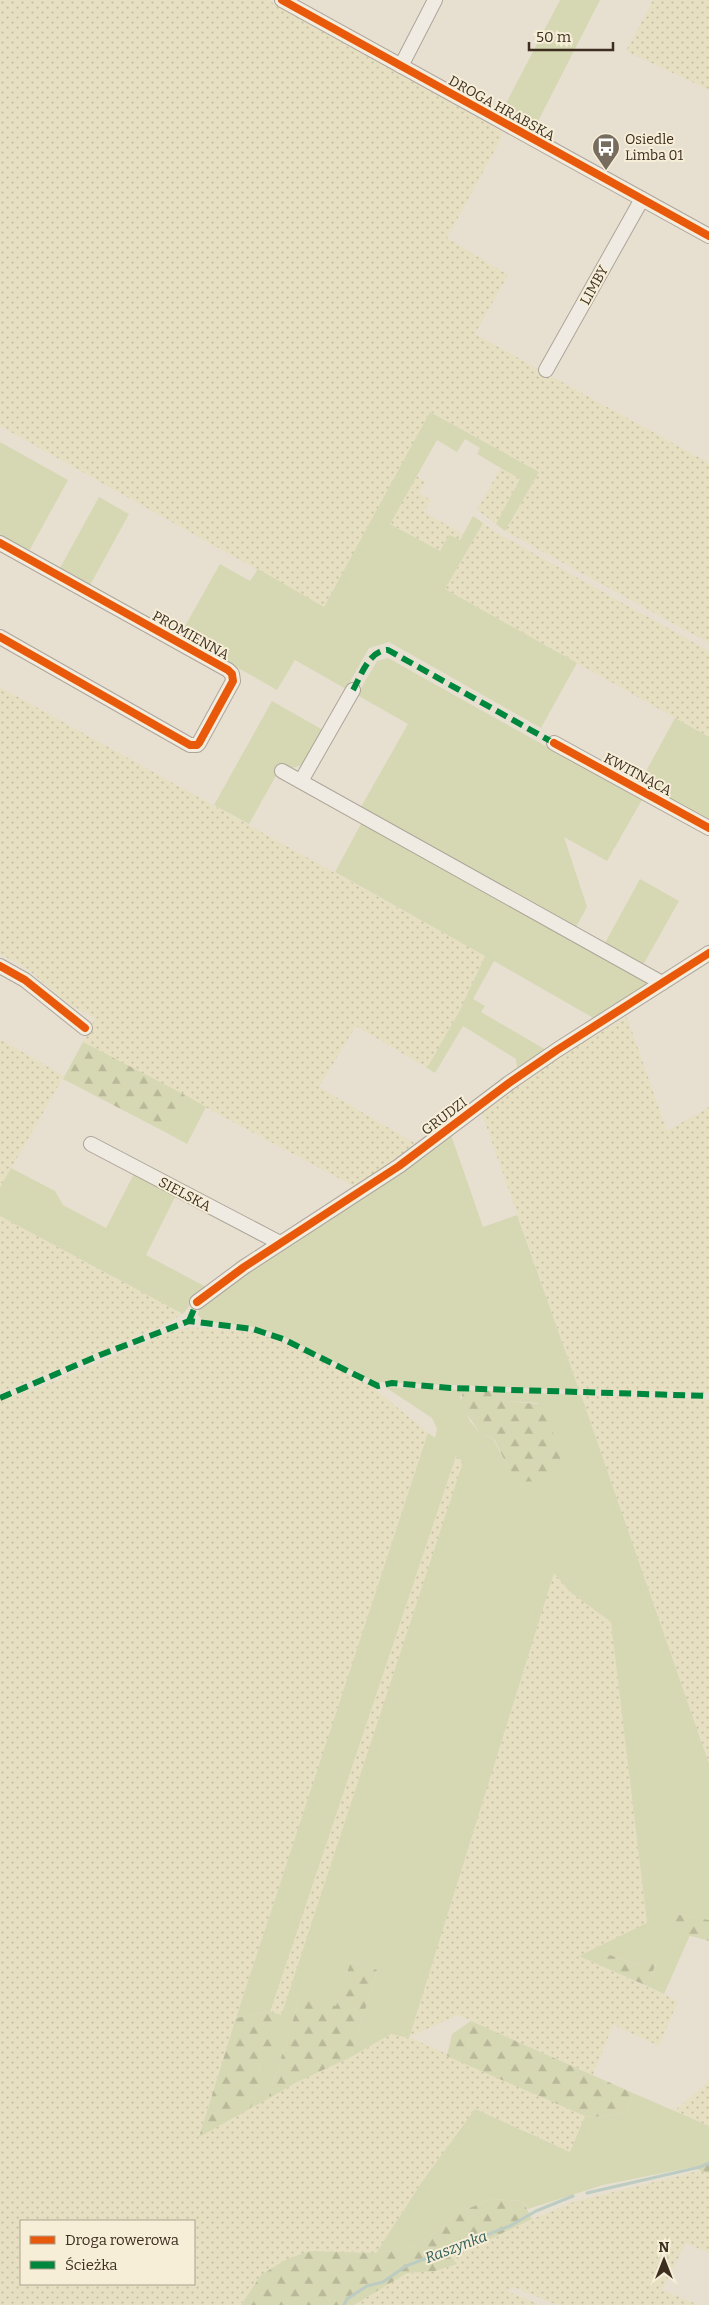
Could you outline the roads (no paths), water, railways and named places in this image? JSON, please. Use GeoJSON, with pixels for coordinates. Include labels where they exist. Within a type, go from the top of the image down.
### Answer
{"type":"FeatureCollection","features":[{"type":"Feature","properties":{"kind":"street","name":"DROGA HRABSKA"},"geometry":{"type":"LineString","coordinates":[[282,0],[709,236]]}},
{"type":"Feature","properties":{"kind":"street"},"geometry":{"type":"LineString","coordinates":[[401,66],[435,0]]}},
{"type":"Feature","properties":{"kind":"street","name":"LIMBY"},"geometry":{"type":"LineString","coordinates":[[546,370],[642,199]]}},
{"type":"Feature","properties":{"kind":"street","name":"PROMIENNA"},"geometry":{"type":"LineString","coordinates":[[0,543],[228,670],[232,674],[233,681],[199,743],[197,745],[190,745],[0,637]]}},
{"type":"Feature","properties":{"kind":"street"},"geometry":{"type":"LineString","coordinates":[[301,781],[353,690]]}},
{"type":"Feature","properties":{"kind":"street","name":"KWITNĄCA"},"geometry":{"type":"LineString","coordinates":[[554,743],[709,828]]}},
{"type":"Feature","properties":{"kind":"street"},"geometry":{"type":"LineString","coordinates":[[282,770],[662,983]]}},
{"type":"Feature","properties":{"kind":"street","name":"GRUDZI"},"geometry":{"type":"LineString","coordinates":[[197,1302],[280,1243],[399,1166],[509,1083],[568,1042],[709,953]]}},
{"type":"Feature","properties":{"kind":"street"},"geometry":{"type":"LineString","coordinates":[[0,966],[25,980],[85,1028]]}},
{"type":"Feature","properties":{"kind":"street","name":"SIELSKA"},"geometry":{"type":"LineString","coordinates":[[91,1144],[280,1243]]}},
{"type":"Feature","properties":{"kind":"waterway","name":"Raszynka"},"geometry":{"type":"LineString","coordinates":[[587,2193],[700,2167],[709,2163]]}},
{"type":"Feature","properties":{"kind":"waterway","name":"Raszynka"},"geometry":{"type":"LineString","coordinates":[[344,2305],[347,2299],[367,2286],[383,2282],[406,2266],[510,2226],[536,2211],[573,2196]]}},
{"type":"Feature","properties":{"kind":"place","name":"Osiedle Limba 01"},"geometry":{"type":"Point","coordinates":[606,171]}}]}
